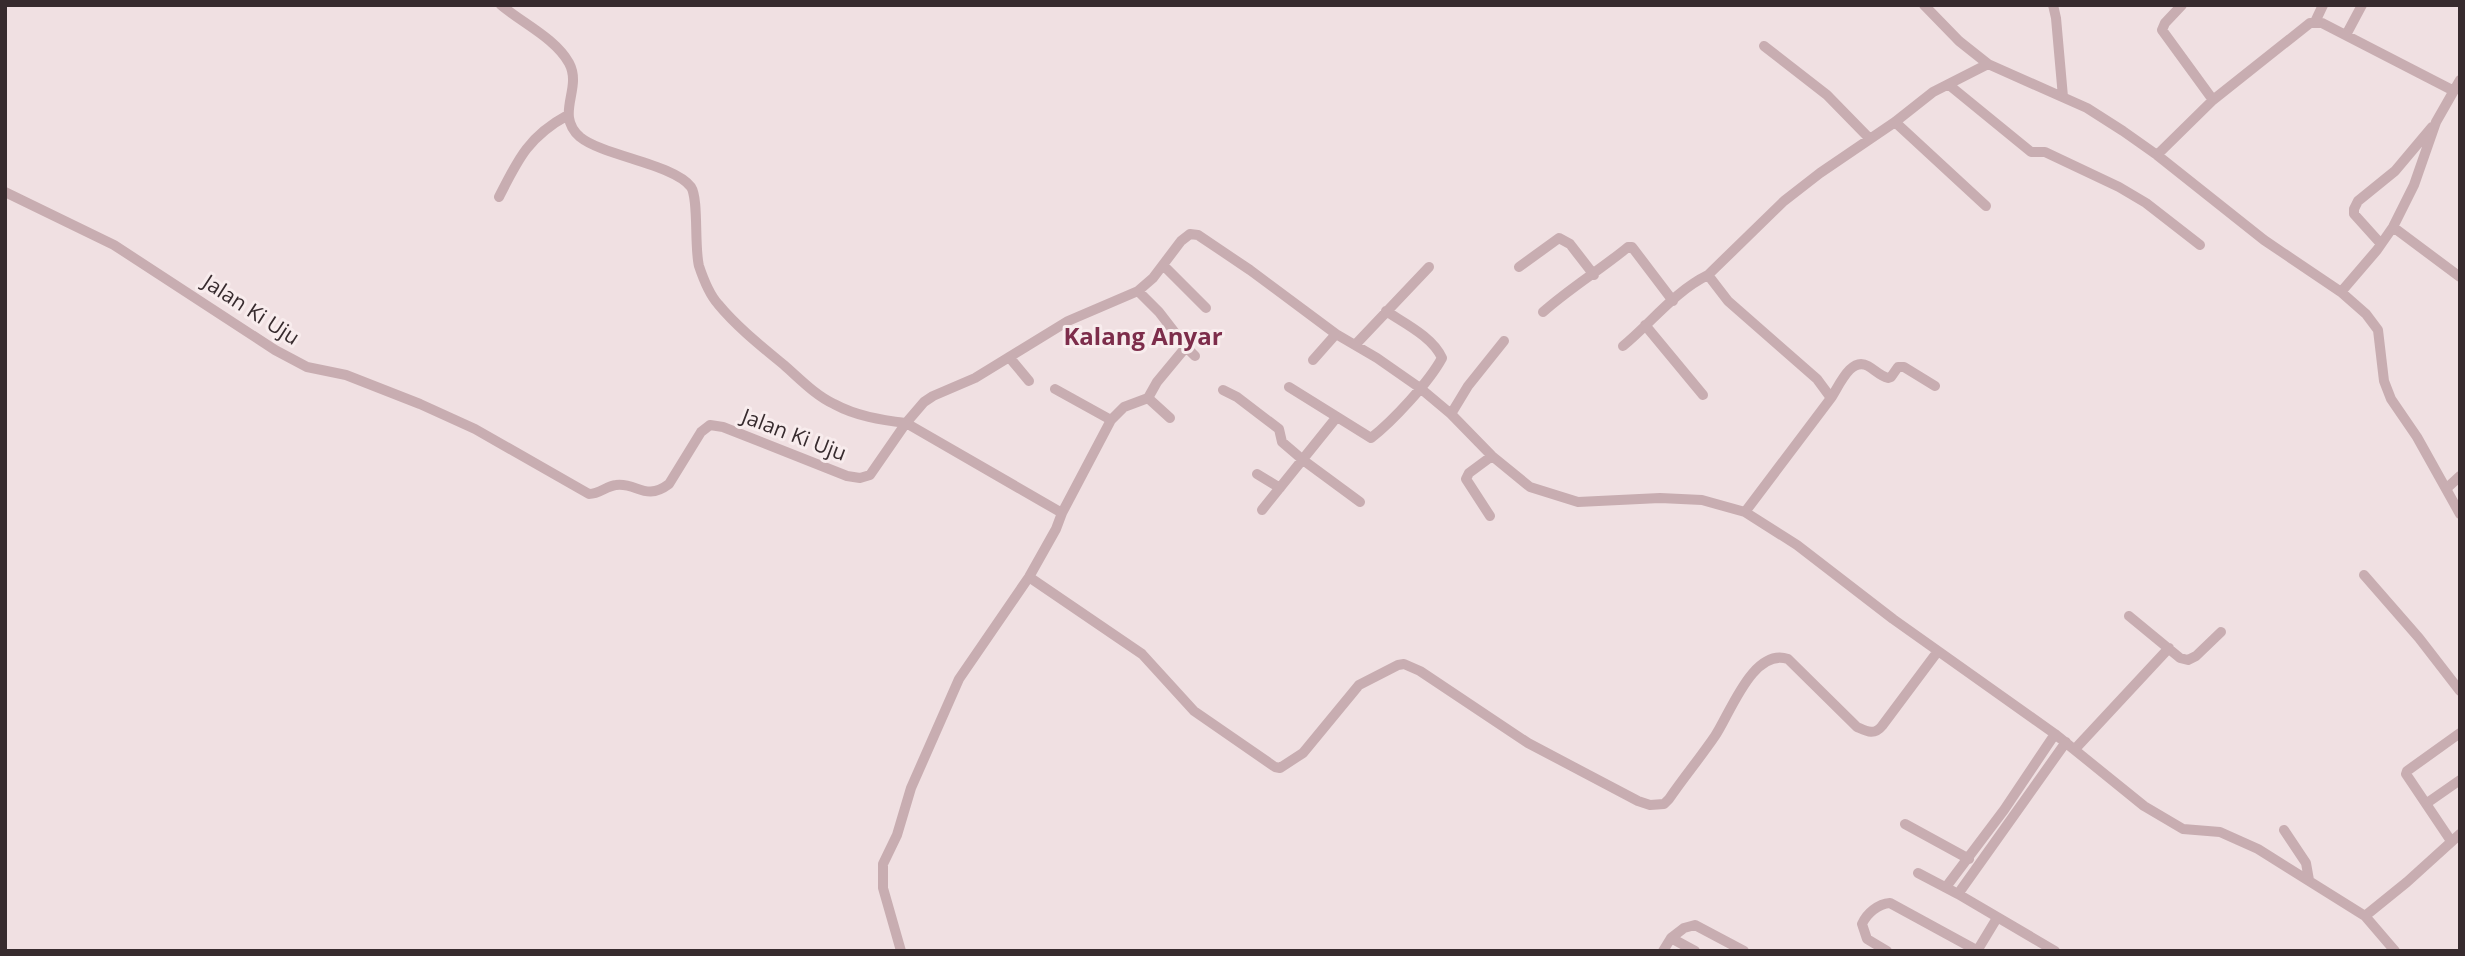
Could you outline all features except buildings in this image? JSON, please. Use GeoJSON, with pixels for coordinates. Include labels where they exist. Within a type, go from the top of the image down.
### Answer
{"type":"FeatureCollection","features":[{"type":"Feature","properties":{"kind":"street"},"geometry":{"type":"LineString","coordinates":[[500,5],[556,47],[568,61],[574,75],[568,115],[571,128],[583,140],[660,170],[691,188],[695,198],[695,243],[702,276],[716,302],[749,335],[833,404],[878,419],[906,423],[1062,513]]}},
{"type":"Feature","properties":{"kind":"street"},"geometry":{"type":"LineString","coordinates":[[1924,5],[1959,41],[1988,64],[2087,108],[2157,155],[2264,240],[2341,292],[2375,324],[2386,389],[2460,514]]}},
{"type":"Feature","properties":{"kind":"street"},"geometry":{"type":"LineString","coordinates":[[2053,5],[2059,40],[2063,97]]}},
{"type":"Feature","properties":{"kind":"street"},"geometry":{"type":"LineString","coordinates":[[2182,5],[2162,30],[2213,100]]}},
{"type":"Feature","properties":{"kind":"street"},"geometry":{"type":"LineString","coordinates":[[2157,155],[2213,100],[2303,28],[2315,22],[2323,5]]}},
{"type":"Feature","properties":{"kind":"street"},"geometry":{"type":"LineString","coordinates":[[2346,35],[2362,5]]}},
{"type":"Feature","properties":{"kind":"street"},"geometry":{"type":"LineString","coordinates":[[2315,22],[2346,35],[2454,91]]}},
{"type":"Feature","properties":{"kind":"street"},"geometry":{"type":"LineString","coordinates":[[1764,46],[1827,94],[1870,139]]}},
{"type":"Feature","properties":{"kind":"street"},"geometry":{"type":"LineString","coordinates":[[1623,346],[1673,301],[1708,275],[1784,201],[1820,173],[1895,122],[1933,92],[1988,64]]}},
{"type":"Feature","properties":{"kind":"street"},"geometry":{"type":"LineString","coordinates":[[2381,244],[2354,214],[2354,209],[2358,201],[2395,170],[2436,122],[2460,80]]}},
{"type":"Feature","properties":{"kind":"street"},"geometry":{"type":"LineString","coordinates":[[1949,85],[2031,152],[2045,152],[2119,187],[2146,203],[2200,245]]}},
{"type":"Feature","properties":{"kind":"street"},"geometry":{"type":"LineString","coordinates":[[499,197],[520,156],[537,137],[568,115]]}},
{"type":"Feature","properties":{"kind":"street"},"geometry":{"type":"LineString","coordinates":[[1895,122],[1935,162],[1986,206]]}},
{"type":"Feature","properties":{"kind":"street"},"geometry":{"type":"LineString","coordinates":[[2341,292],[2393,227],[2414,186],[2436,122]]}},
{"type":"Feature","properties":{"kind":"street","name":"Jalan Ki Uju"},"geometry":{"type":"LineString","coordinates":[[5,192],[114,245],[275,350],[307,367],[346,375],[421,404],[475,429],[589,494],[618,485],[648,492],[662,489],[669,484],[701,432],[710,425],[723,427],[847,477],[860,478],[870,475],[906,423]]}},
{"type":"Feature","properties":{"kind":"street"},"geometry":{"type":"LineString","coordinates":[[2393,227],[2460,277]]}},
{"type":"Feature","properties":{"kind":"street"},"geometry":{"type":"LineString","coordinates":[[906,423],[924,402],[933,396],[975,378],[1069,321],[1138,291],[1181,241],[1190,234],[1198,235],[1336,334],[1420,388],[1451,414],[1492,456],[1530,487],[1578,502],[1660,498],[1702,500],[1745,512],[1797,545],[1938,651],[2055,734],[2144,806],[2183,829],[2220,832],[2239,839],[2365,916],[2395,951]]}},
{"type":"Feature","properties":{"kind":"street"},"geometry":{"type":"LineString","coordinates":[[1519,267],[1559,238],[1570,244],[1594,275]]}},
{"type":"Feature","properties":{"kind":"street"},"geometry":{"type":"LineString","coordinates":[[1543,312],[1568,290],[1594,275],[1631,246],[1673,301]]}},
{"type":"Feature","properties":{"kind":"street"},"geometry":{"type":"LineString","coordinates":[[1163,265],[1206,308]]}},
{"type":"Feature","properties":{"kind":"street"},"geometry":{"type":"LineString","coordinates":[[1355,345],[1429,267]]}},
{"type":"Feature","properties":{"kind":"street"},"geometry":{"type":"LineString","coordinates":[[1708,275],[1728,301],[1817,379],[1832,398]]}},
{"type":"Feature","properties":{"kind":"street"},"geometry":{"type":"LineString","coordinates":[[1138,291],[1165,318],[1185,347],[1195,356]]}},
{"type":"Feature","properties":{"kind":"street"},"geometry":{"type":"LineString","coordinates":[[1289,387],[1371,438],[1420,388],[1436,369],[1441,355],[1417,331],[1386,311]]}},
{"type":"Feature","properties":{"kind":"street"},"geometry":{"type":"LineString","coordinates":[[1645,325],[1703,395]]}},
{"type":"Feature","properties":{"kind":"street"},"geometry":{"type":"LineString","coordinates":[[1313,360],[1336,334]]}},
{"type":"Feature","properties":{"kind":"street"},"geometry":{"type":"LineString","coordinates":[[1451,414],[1468,386],[1504,341]]}},
{"type":"Feature","properties":{"kind":"street"},"geometry":{"type":"LineString","coordinates":[[901,951],[883,888],[881,870],[897,835],[911,788],[960,679],[1029,577],[1111,420],[1124,407],[1148,398],[1157,382],[1185,347]]}},
{"type":"Feature","properties":{"kind":"street"},"geometry":{"type":"LineString","coordinates":[[1009,357],[1029,381]]}},
{"type":"Feature","properties":{"kind":"street"},"geometry":{"type":"LineString","coordinates":[[1745,512],[1832,398],[1852,367],[1859,363],[1866,364],[1885,378],[1891,377],[1898,367],[1904,367],[1935,386]]}},
{"type":"Feature","properties":{"kind":"street"},"geometry":{"type":"LineString","coordinates":[[1055,389],[1111,420]]}},
{"type":"Feature","properties":{"kind":"street"},"geometry":{"type":"LineString","coordinates":[[1223,390],[1237,397],[1279,429],[1282,442],[1360,502]]}},
{"type":"Feature","properties":{"kind":"street"},"geometry":{"type":"LineString","coordinates":[[1148,398],[1170,418]]}},
{"type":"Feature","properties":{"kind":"street"},"geometry":{"type":"LineString","coordinates":[[1262,510],[1336,418]]}},
{"type":"Feature","properties":{"kind":"street"},"geometry":{"type":"LineString","coordinates":[[1490,516],[1466,480],[1469,473],[1492,456]]}},
{"type":"Feature","properties":{"kind":"street"},"geometry":{"type":"LineString","coordinates":[[1256,474],[1280,488]]}},
{"type":"Feature","properties":{"kind":"street"},"geometry":{"type":"LineString","coordinates":[[2447,488],[2460,476]]}},
{"type":"Feature","properties":{"kind":"street"},"geometry":{"type":"LineString","coordinates":[[2364,575],[2419,638],[2460,691]]}},
{"type":"Feature","properties":{"kind":"street"},"geometry":{"type":"LineString","coordinates":[[1029,577],[1142,654],[1195,711],[1247,750],[1275,767],[1280,768],[1303,753],[1359,685],[1404,664],[1420,671],[1544,752],[1650,805],[1664,804],[1670,799],[1716,735],[1747,680],[1772,658],[1779,656],[1788,659],[1857,727],[1867,732],[1875,732],[1938,651]]}},
{"type":"Feature","properties":{"kind":"street"},"geometry":{"type":"LineString","coordinates":[[2129,616],[2168,648],[2188,660],[2196,656],[2221,632]]}},
{"type":"Feature","properties":{"kind":"street"},"geometry":{"type":"LineString","coordinates":[[1958,894],[2071,746],[2168,648]]}},
{"type":"Feature","properties":{"kind":"street"},"geometry":{"type":"LineString","coordinates":[[2365,916],[2407,883],[2456,838],[2407,777],[2407,771],[2460,733]]}},
{"type":"Feature","properties":{"kind":"street"},"geometry":{"type":"LineString","coordinates":[[1947,887],[2055,734]]}},
{"type":"Feature","properties":{"kind":"street"},"geometry":{"type":"LineString","coordinates":[[2427,803],[2460,780]]}},
{"type":"Feature","properties":{"kind":"street"},"geometry":{"type":"LineString","coordinates":[[1905,824],[1969,859]]}},
{"type":"Feature","properties":{"kind":"street"},"geometry":{"type":"LineString","coordinates":[[2284,830],[2306,863],[2309,880]]}},
{"type":"Feature","properties":{"kind":"street"},"geometry":{"type":"LineString","coordinates":[[1918,873],[1947,887],[2055,951]]}},
{"type":"Feature","properties":{"kind":"street"},"geometry":{"type":"LineString","coordinates":[[1887,951],[1867,939],[1862,924],[1871,912],[1886,903],[1977,951],[1997,918]]}},
{"type":"Feature","properties":{"kind":"street"},"geometry":{"type":"LineString","coordinates":[[1663,951],[1671,938],[1684,928],[1695,925],[1744,951]]}},
{"type":"Feature","properties":{"kind":"street"},"geometry":{"type":"LineString","coordinates":[[1671,938],[1695,951]]}},
{"type":"Feature","properties":{"kind":"district","name":"Kalang Anyar"},"geometry":{"type":"Point","coordinates":[1143,337]}}]}
